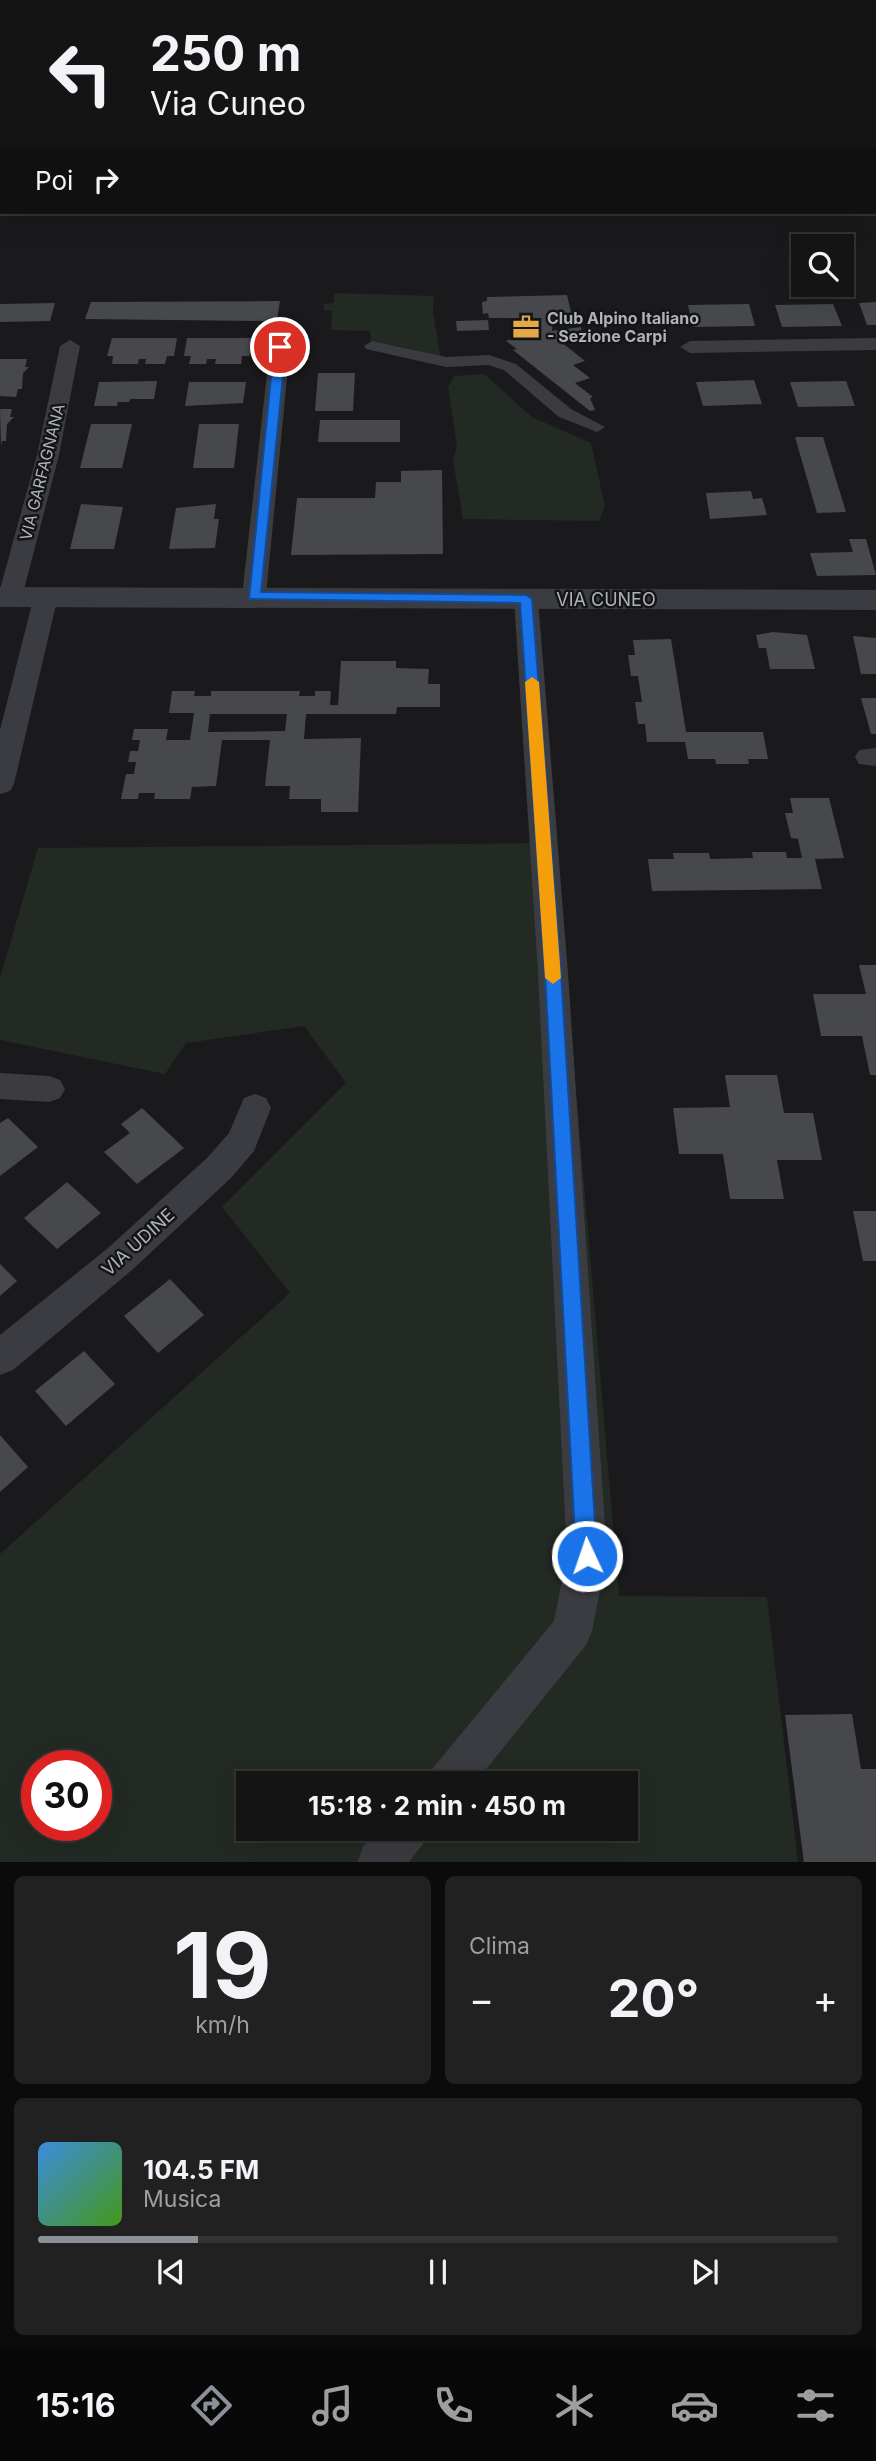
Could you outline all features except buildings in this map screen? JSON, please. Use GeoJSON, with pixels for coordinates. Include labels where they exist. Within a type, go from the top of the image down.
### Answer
{"type":"FeatureCollection","features":[{"type":"Feature","properties":{"kind":"street"},"geometry":{"type":"LineString","coordinates":[[690,347],[876,344]]}},
{"type":"Feature","properties":{"kind":"street","name":"VIA GARFAGNANA"},"geometry":{"type":"LineString","coordinates":[[5,597],[48,455],[71,346]]}},
{"type":"Feature","properties":{"kind":"street"},"geometry":{"type":"LineString","coordinates":[[372,346],[446,362],[489,360],[510,367],[565,413],[597,427]]}},
{"type":"Feature","properties":{"kind":"street"},"geometry":{"type":"LineString","coordinates":[[254,596],[280,347]]}},
{"type":"Feature","properties":{"kind":"street"},"geometry":{"type":"LineString","coordinates":[[0,783],[46,596]]}},
{"type":"Feature","properties":{"kind":"street","name":"VIA CUNEO"},"geometry":{"type":"LineString","coordinates":[[5,597],[876,600]]}},
{"type":"Feature","properties":{"kind":"street"},"geometry":{"type":"LineString","coordinates":[[458,1771],[572,1630],[587,1556],[553,973],[526,599]]}},
{"type":"Feature","properties":{"kind":"street"},"geometry":{"type":"LineString","coordinates":[[0,1086],[49,1089]]}},
{"type":"Feature","properties":{"kind":"street","name":"VIA UDINE"},"geometry":{"type":"LineString","coordinates":[[0,1358],[120,1259],[219,1168],[242,1141],[255,1108]]}},
{"type":"Feature","properties":{"kind":"street"},"geometry":{"type":"LineString","coordinates":[[380,1862],[398,1841]]}},
{"type":"Feature","properties":{"kind":"shaded area"},"geometry":{"type":"Polygon","coordinates":[[[334,293],[434,296],[433,311],[441,361],[407,348],[371,341],[370,331],[331,330],[332,311],[324,310],[324,304],[334,303],[334,293]]]}},
{"type":"Feature","properties":{"kind":"shaded area"},"geometry":{"type":"Polygon","coordinates":[[[484,374],[532,417],[591,443],[605,506],[599,521],[463,519],[453,460],[457,447],[448,387],[454,376],[484,374]]]}},
{"type":"Feature","properties":{"kind":"shaded area"},"geometry":{"type":"Polygon","coordinates":[[[555,843],[619,1596],[767,1597],[798,1862],[0,1862],[0,1554],[290,1293],[222,1207],[346,1083],[304,1026],[186,1043],[165,1074],[0,1040],[0,978],[38,848],[555,843]]]}},
{"type":"Feature","properties":{"kind":"slow traffic"},"geometry":{"type":"LineString","coordinates":[[532,682],[553,978]]}},
{"type":"Feature","properties":{"kind":"place","name":"Club Alpino Italiano - Sezione Carpi"},"geometry":{"type":"Point","coordinates":[526,327]}},
{"type":"Feature","properties":{"kind":"route"},"geometry":{"type":"LineString","coordinates":[[280,347],[254,596],[526,599],[553,973],[587,1556]]}}]}
